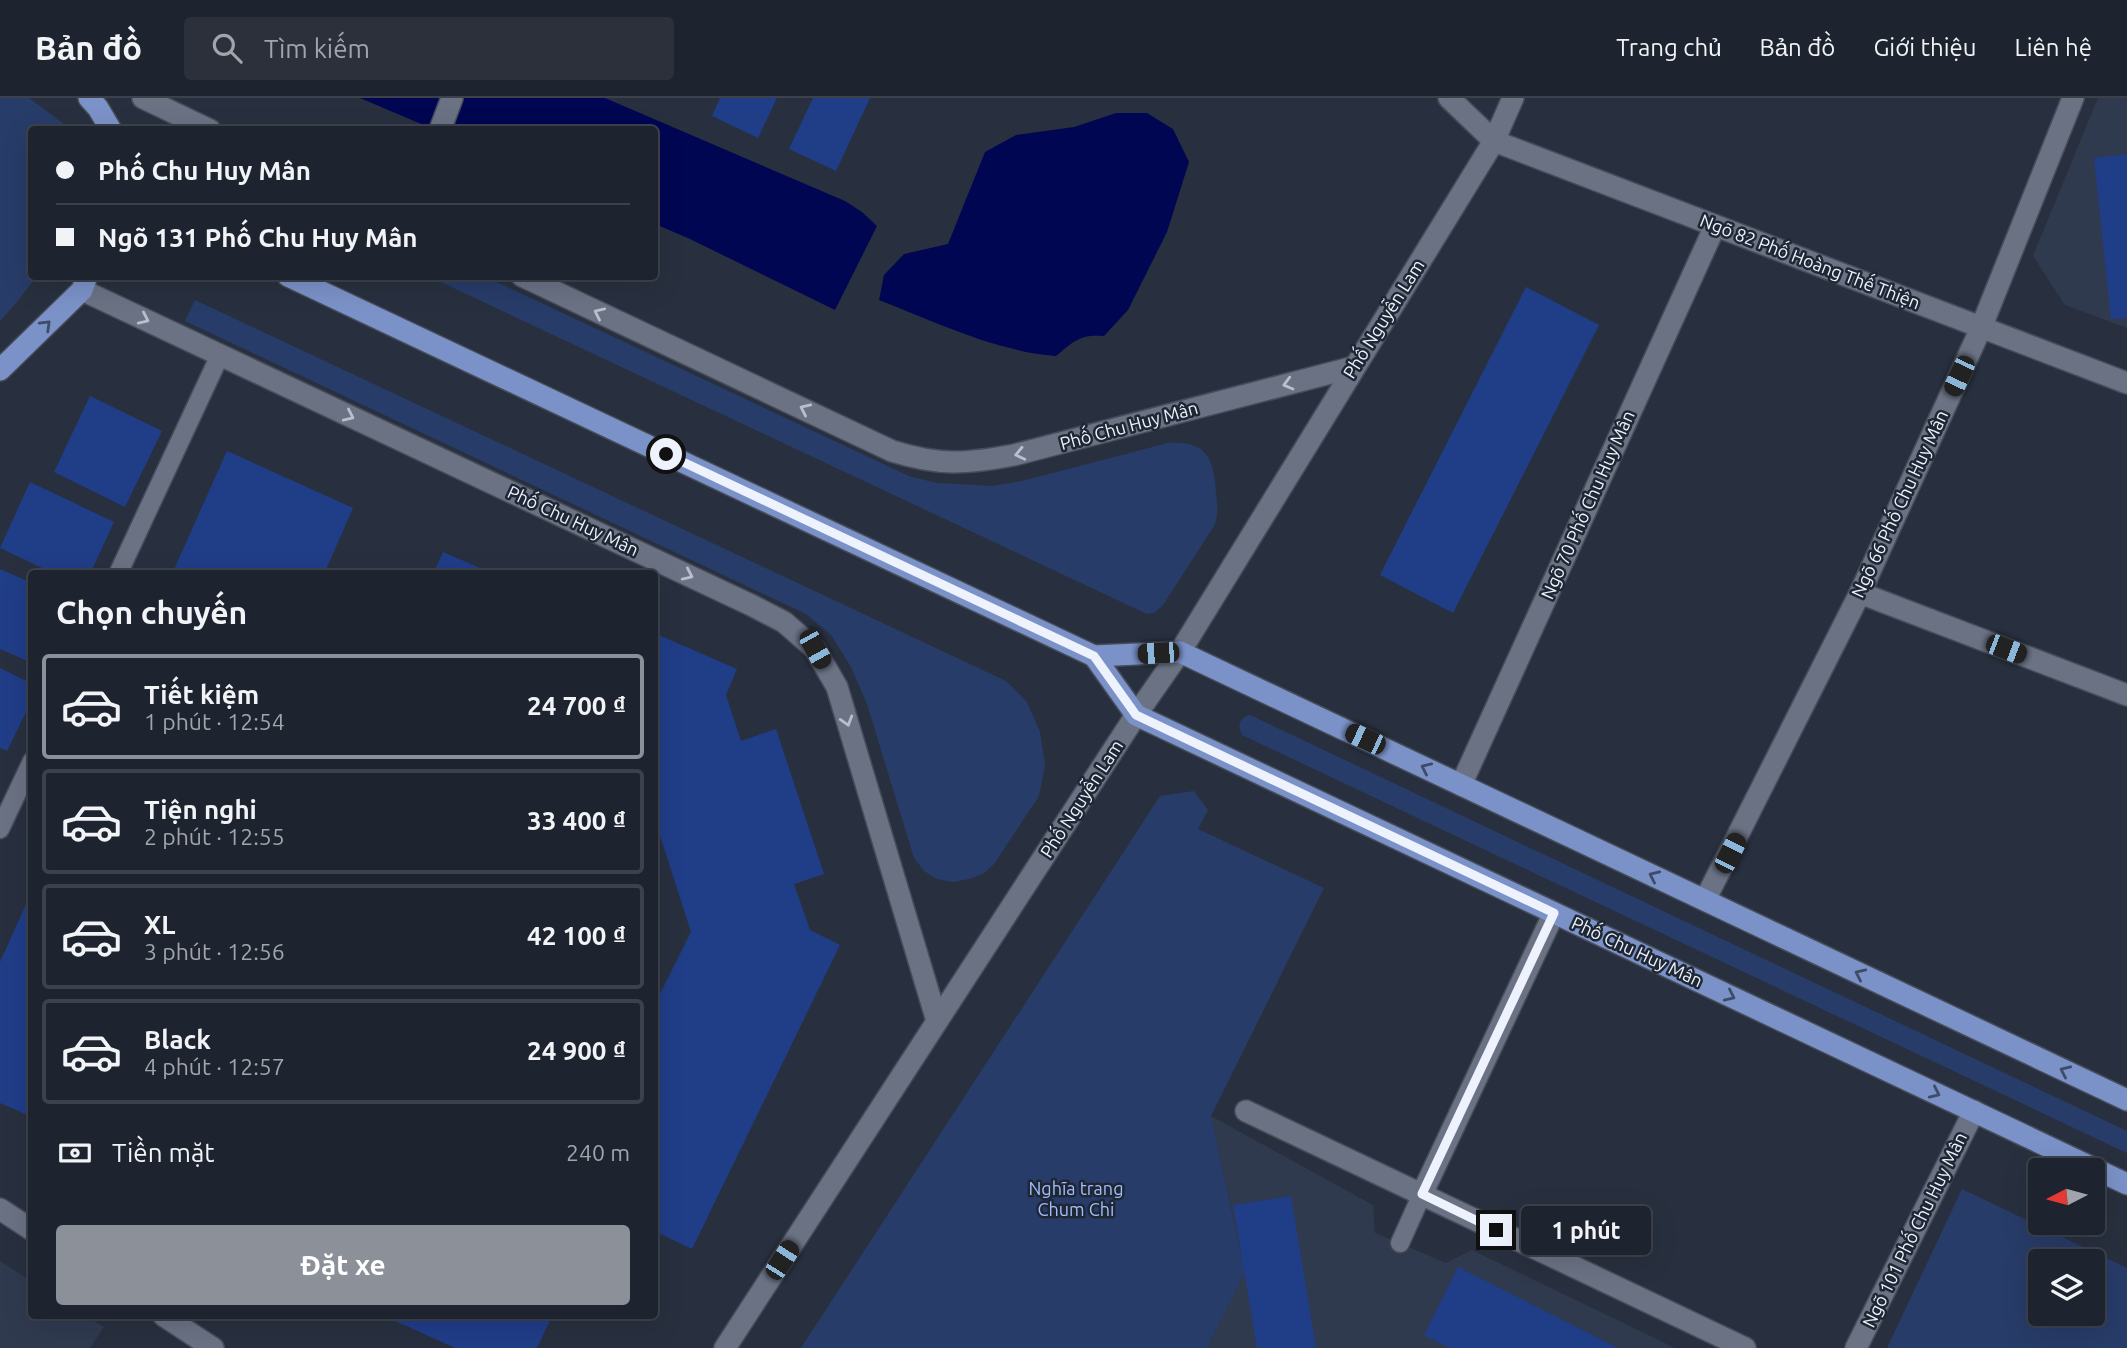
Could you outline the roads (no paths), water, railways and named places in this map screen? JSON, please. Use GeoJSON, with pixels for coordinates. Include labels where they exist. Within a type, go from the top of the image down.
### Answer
{"type":"FeatureCollection","features":[{"type":"Feature","properties":{"kind":"main road"},"geometry":{"type":"LineString","coordinates":[[89,98],[109,126]]}},
{"type":"Feature","properties":{"kind":"main road","name":"Phố Chu Huy Mân"},"geometry":{"type":"LineString","coordinates":[[296,280],[1094,656],[1180,652],[2127,1100]]}},
{"type":"Feature","properties":{"kind":"main road"},"geometry":{"type":"LineString","coordinates":[[0,370],[84,283]]}},
{"type":"Feature","properties":{"kind":"main road","name":"Phố Chu Huy Mân"},"geometry":{"type":"LineString","coordinates":[[1094,656],[1136,715],[2127,1184]]}},
{"type":"Feature","properties":{"kind":"street"},"geometry":{"type":"LineString","coordinates":[[143,98],[202,126]]}},
{"type":"Feature","properties":{"kind":"street"},"geometry":{"type":"LineString","coordinates":[[442,126],[452,98]]}},
{"type":"Feature","properties":{"kind":"street"},"geometry":{"type":"LineString","coordinates":[[1449,98],[1494,142]]}},
{"type":"Feature","properties":{"kind":"street","name":"Phố Nguyễn Lam"},"geometry":{"type":"LineString","coordinates":[[725,1348],[1136,715],[1180,652],[1494,142],[1513,98]]}},
{"type":"Feature","properties":{"kind":"street","name":"Ngõ 66 Phố Chu Huy Mân"},"geometry":{"type":"LineString","coordinates":[[1705,900],[1860,593],[1981,328],[2073,98]]}},
{"type":"Feature","properties":{"kind":"street","name":"Ngõ 82 Phố Hoàng Thế Thiện"},"geometry":{"type":"LineString","coordinates":[[1494,142],[2127,383]]}},
{"type":"Feature","properties":{"kind":"street","name":"Ngõ 70 Phố Chu Huy Mân"},"geometry":{"type":"LineString","coordinates":[[1461,785],[1715,226]]}},
{"type":"Feature","properties":{"kind":"street","name":"Phố Chu Huy Mân"},"geometry":{"type":"LineString","coordinates":[[530,280],[892,451],[911,457],[952,463],[972,463],[1014,456],[1354,367]]}},
{"type":"Feature","properties":{"kind":"street","name":"Phố Chu Huy Mân"},"geometry":{"type":"LineString","coordinates":[[84,283],[220,355],[751,604],[784,622],[815,649],[837,687],[937,1021]]}},
{"type":"Feature","properties":{"kind":"street"},"geometry":{"type":"LineString","coordinates":[[1860,593],[2127,695]]}},
{"type":"Feature","properties":{"kind":"street"},"geometry":{"type":"LineString","coordinates":[[1422,1194],[1554,913]]}},
{"type":"Feature","properties":{"kind":"street"},"geometry":{"type":"LineString","coordinates":[[1246,1111],[1745,1348]]}},
{"type":"Feature","properties":{"kind":"street","name":"Ngõ 101 Phố Chu Huy Mân"},"geometry":{"type":"LineString","coordinates":[[1856,1348],[1974,1111]]}},
{"type":"Feature","properties":{"kind":"street"},"geometry":{"type":"LineString","coordinates":[[0,1209],[28,1227]]}},
{"type":"Feature","properties":{"kind":"street"},"geometry":{"type":"LineString","coordinates":[[168,1319],[212,1348]]}},
{"type":"Feature","properties":{"kind":"lane"},"geometry":{"type":"LineString","coordinates":[[120,570],[220,355]]}},
{"type":"Feature","properties":{"kind":"lane"},"geometry":{"type":"LineString","coordinates":[[0,828],[28,769]]}},
{"type":"Feature","properties":{"kind":"lane"},"geometry":{"type":"LineString","coordinates":[[1399,1243],[1422,1194]]}},
{"type":"Feature","properties":{"kind":"park label","name":"Nghĩa trang Chum Chi"},"geometry":{"type":"Point","coordinates":[1076,1199]}}]}
